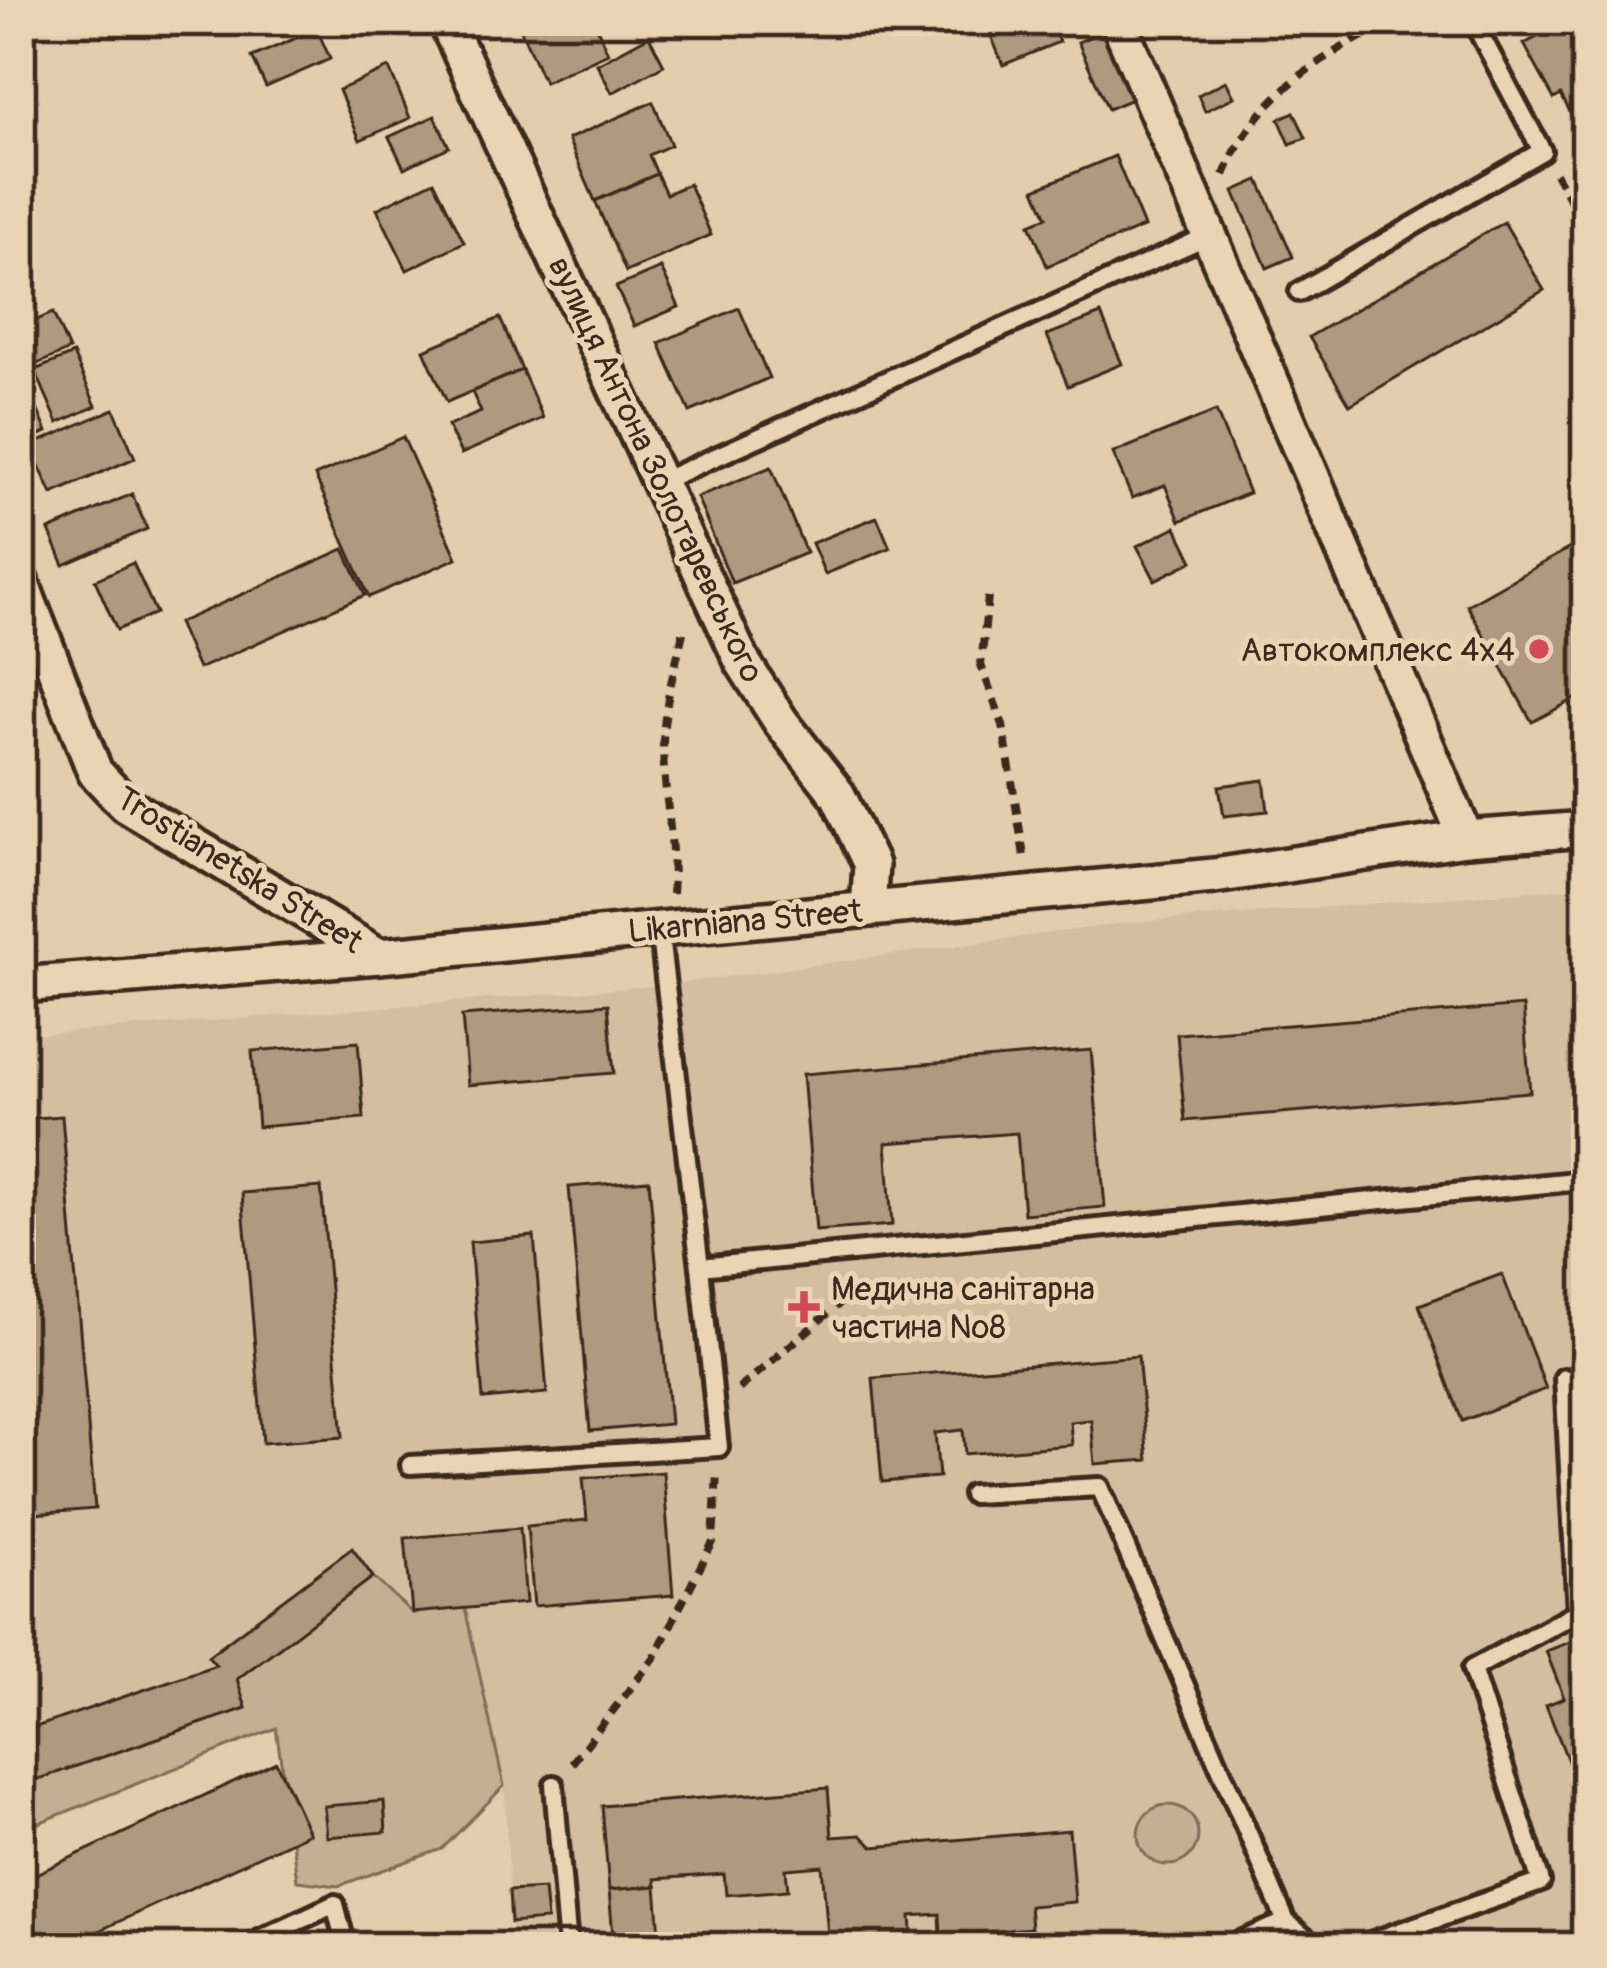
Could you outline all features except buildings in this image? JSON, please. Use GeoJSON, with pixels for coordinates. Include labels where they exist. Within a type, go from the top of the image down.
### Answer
{"type":"FeatureCollection","features":[{"type":"Feature","properties":{"kind":"street","name":"вулиця Антона Золотаревського"},"geometry":{"type":"LineString","coordinates":[[446,21],[742,661],[781,722],[838,795],[871,865],[868,909]]}},
{"type":"Feature","properties":{"kind":"street"},"geometry":{"type":"LineString","coordinates":[[1118,21],[1466,838]]}},
{"type":"Feature","properties":{"kind":"street","name":"Trostianetska Street"},"geometry":{"type":"LineString","coordinates":[[21,582],[95,772],[125,805],[379,956]]}},
{"type":"Feature","properties":{"kind":"street","name":"Likarniana Street"},"geometry":{"type":"LineString","coordinates":[[21,985],[379,956],[1214,876],[1466,838],[1586,829]]}},
{"type":"Feature","properties":{"kind":"lane"},"geometry":{"type":"LineString","coordinates":[[1299,292],[1542,151],[1473,21]]}},
{"type":"Feature","properties":{"kind":"lane"},"geometry":{"type":"LineString","coordinates":[[662,481],[1210,235]]}},
{"type":"Feature","properties":{"kind":"lane"},"geometry":{"type":"LineString","coordinates":[[410,1465],[718,1447],[666,928]]}},
{"type":"Feature","properties":{"kind":"lane"},"geometry":{"type":"LineString","coordinates":[[700,1267],[1586,1180]]}},
{"type":"Feature","properties":{"kind":"lane"},"geometry":{"type":"LineString","coordinates":[[1356,1947],[1540,1882],[1472,1670],[1577,1612],[1564,1378]]}},
{"type":"Feature","properties":{"kind":"lane"},"geometry":{"type":"LineString","coordinates":[[972,1494],[1100,1487],[1286,1922],[1316,1947]]}},
{"type":"Feature","properties":{"kind":"lane"},"geometry":{"type":"LineString","coordinates":[[554,1785],[568,1947]]}},
{"type":"Feature","properties":{"kind":"lane"},"geometry":{"type":"LineString","coordinates":[[242,1947],[335,1904],[346,1947]]}},
{"type":"Feature","properties":{"kind":"lane"},"geometry":{"type":"LineString","coordinates":[[1226,1947],[1286,1922]]}},
{"type":"Feature","properties":{"kind":"path"},"geometry":{"type":"LineString","coordinates":[[1210,235],[1216,196],[1228,167],[1266,105],[1292,79],[1333,52],[1394,21]]}},
{"type":"Feature","properties":{"kind":"path"},"geometry":{"type":"LineString","coordinates":[[1542,151],[1586,228]]}},
{"type":"Feature","properties":{"kind":"path"},"geometry":{"type":"LineString","coordinates":[[988,597],[981,665],[1003,725],[1029,893]]}},
{"type":"Feature","properties":{"kind":"path"},"geometry":{"type":"LineString","coordinates":[[666,928],[671,816],[663,749],[665,697],[686,619]]}},
{"type":"Feature","properties":{"kind":"path"},"geometry":{"type":"LineString","coordinates":[[714,1409],[908,1246]]}},
{"type":"Feature","properties":{"kind":"path"},"geometry":{"type":"LineString","coordinates":[[554,1785],[653,1658],[713,1543],[718,1447]]}},
{"type":"Feature","properties":{"kind":"shaded area","name":"Медична санітарна частина №8"},"geometry":{"type":"Polygon","coordinates":[[[1586,887],[1586,1947],[513,1947],[504,1786],[464,1608],[412,1613],[246,1708],[21,1785],[21,1036],[666,985],[1125,923],[1586,887]]]}},
{"type":"Feature","properties":{"kind":"shaded area"},"geometry":{"type":"Polygon","coordinates":[[[373,1577],[412,1613],[465,1608],[504,1786],[442,1849],[338,1886],[297,1881],[292,1841],[308,1832],[283,1775],[276,1728],[21,1830],[21,1785],[246,1708],[237,1679],[373,1577]]]}},
{"type":"Feature","properties":{"kind":"shaded area"},"geometry":{"type":"Polygon","coordinates":[[[1168,1805],[1189,1814],[1198,1835],[1189,1856],[1168,1865],[1147,1856],[1138,1835],[1147,1814],[1168,1805]]]}},
{"type":"Feature","properties":{"kind":"place","name":"Автокомплекс 4x4"},"geometry":{"type":"Point","coordinates":[1539,649]}},
{"type":"Feature","properties":{"kind":"place","name":"Медична санітарна частина №8"},"geometry":{"type":"Point","coordinates":[804,1307]}}]}
